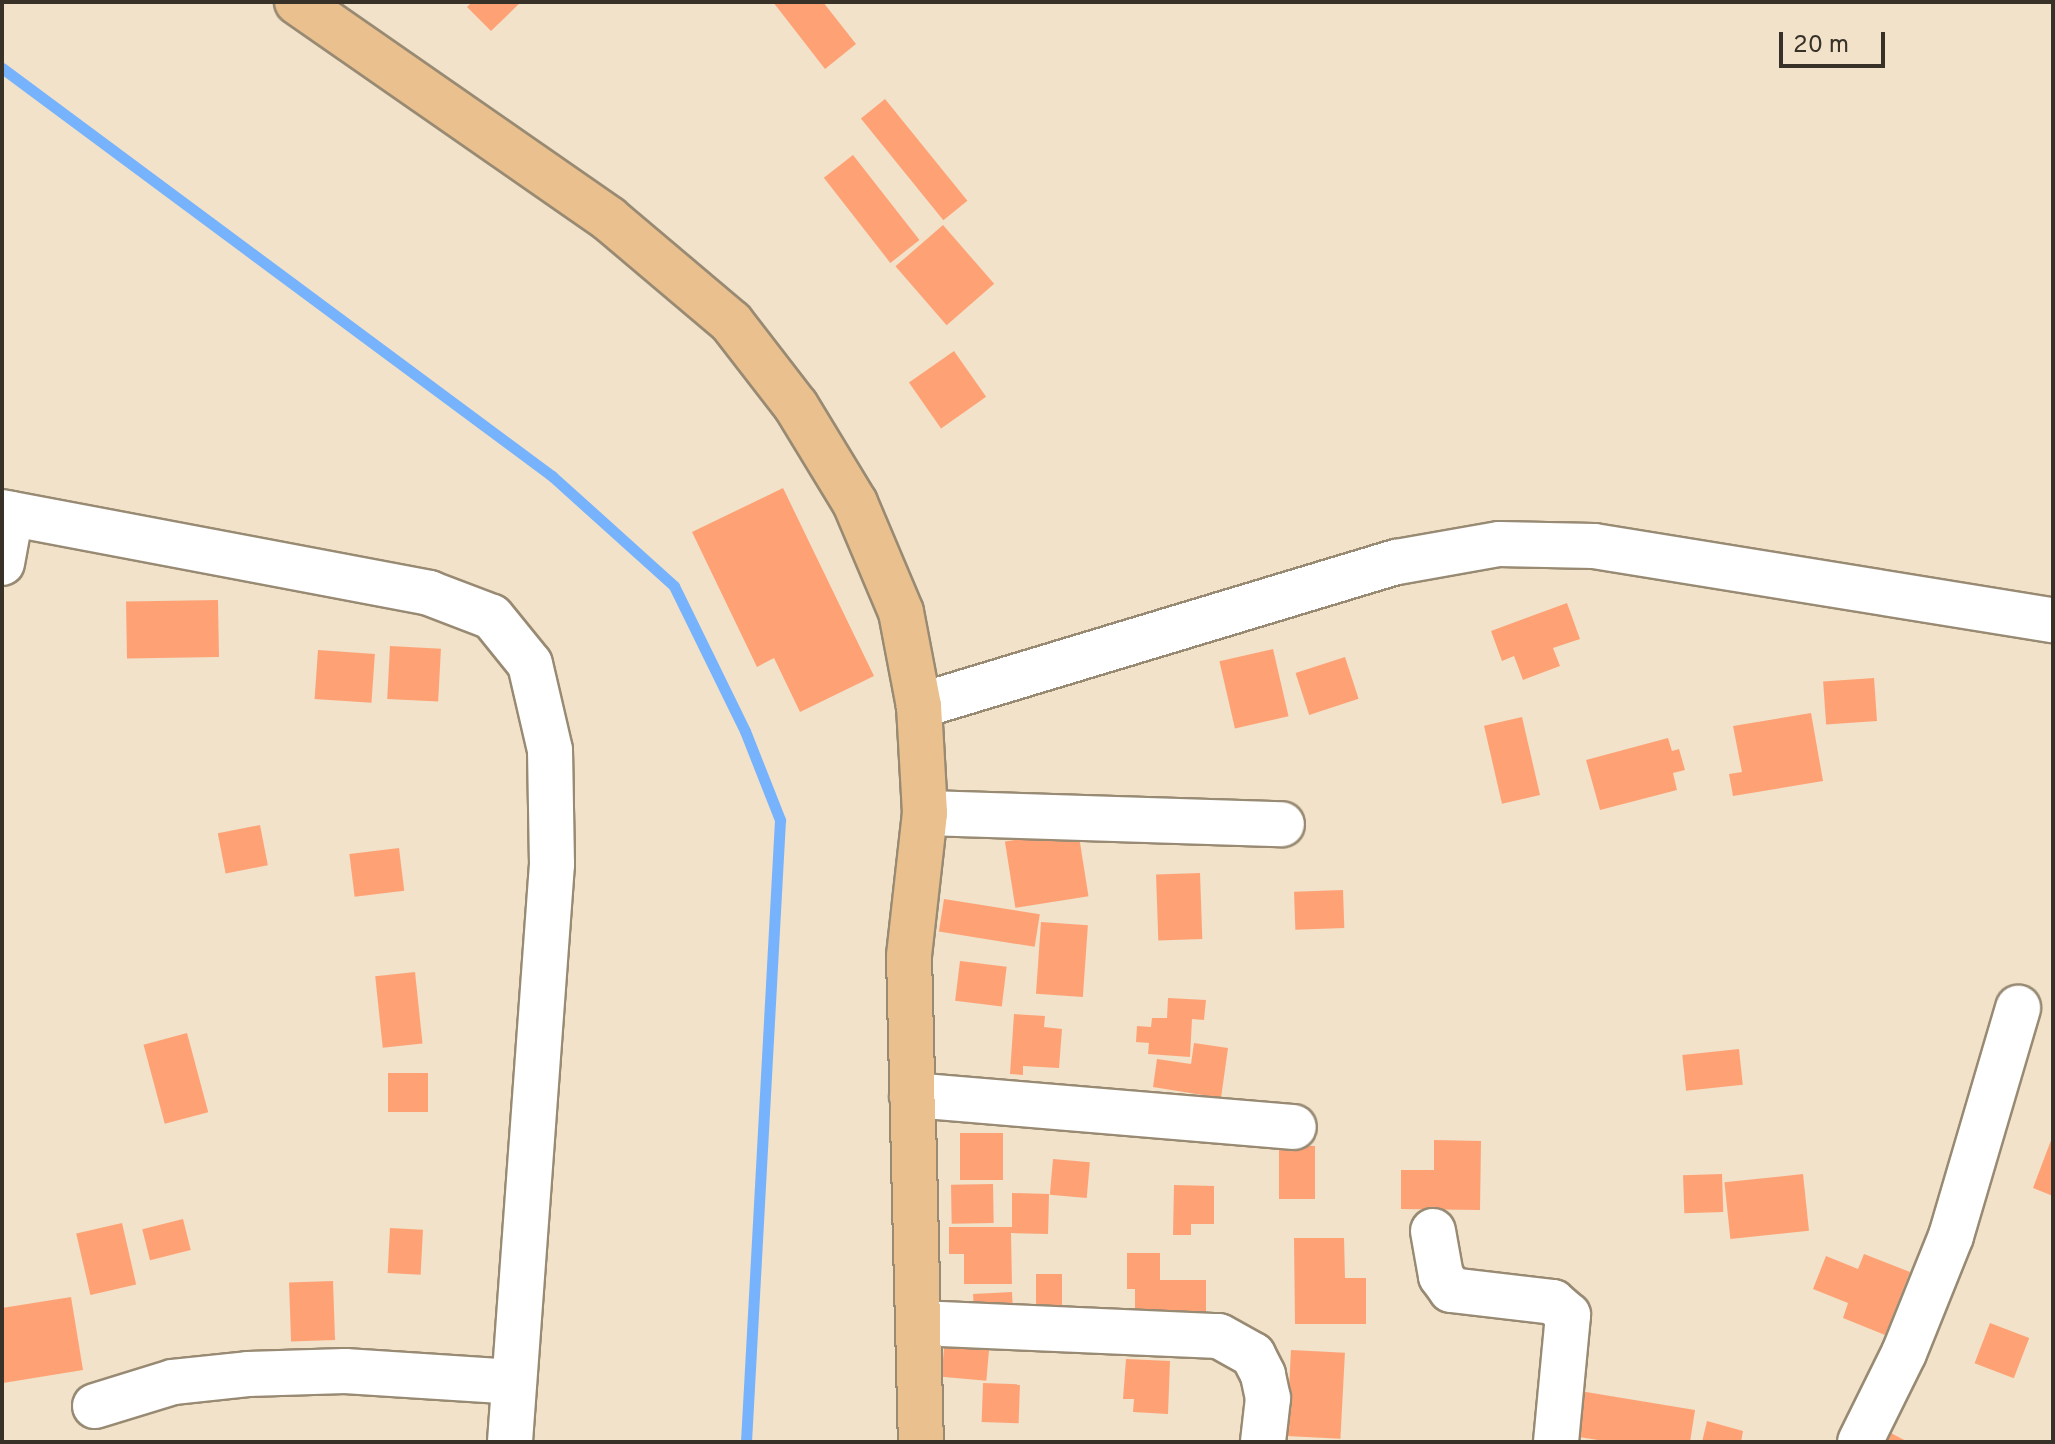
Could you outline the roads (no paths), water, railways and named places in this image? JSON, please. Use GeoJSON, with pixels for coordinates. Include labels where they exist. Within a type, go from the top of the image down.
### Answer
{"type":"FeatureCollection","features":[{"type":"Feature","properties":{"kind":"main road"},"geometry":{"type":"LineString","coordinates":[[297,2],[609,219],[731,322],[796,406],[855,503],[901,612],[919,706],[925,813],[909,956],[921,1442]]}},
{"type":"Feature","properties":{"kind":"street"},"geometry":{"type":"LineString","coordinates":[[2,563],[7,513],[429,593],[492,617],[530,664],[550,750],[552,864],[510,1442]]}},
{"type":"Feature","properties":{"kind":"street"},"geometry":{"type":"LineString","coordinates":[[919,706],[1397,562],[1499,544],[1594,546],[2053,620]]}},
{"type":"Feature","properties":{"kind":"street"},"geometry":{"type":"LineString","coordinates":[[925,813],[1282,824]]}},
{"type":"Feature","properties":{"kind":"street"},"geometry":{"type":"LineString","coordinates":[[1860,1442],[1904,1353],[1951,1236],[2018,1008]]}},
{"type":"Feature","properties":{"kind":"street"},"geometry":{"type":"LineString","coordinates":[[912,1095],[1294,1127]]}},
{"type":"Feature","properties":{"kind":"street"},"geometry":{"type":"LineString","coordinates":[[1433,1231],[1441,1276],[1451,1290],[1553,1302],[1568,1315],[1556,1442]]}},
{"type":"Feature","properties":{"kind":"street"},"geometry":{"type":"LineString","coordinates":[[918,1323],[1219,1336],[1253,1355],[1263,1375],[1268,1398],[1263,1442]]}},
{"type":"Feature","properties":{"kind":"street"},"geometry":{"type":"LineString","coordinates":[[95,1406],[173,1382],[248,1374],[345,1371],[514,1382]]}},
{"type":"Feature","properties":{"kind":"waterway"},"geometry":{"type":"LineString","coordinates":[[2,68],[552,476],[674,586],[745,731],[780,820],[746,1442]]}}]}
